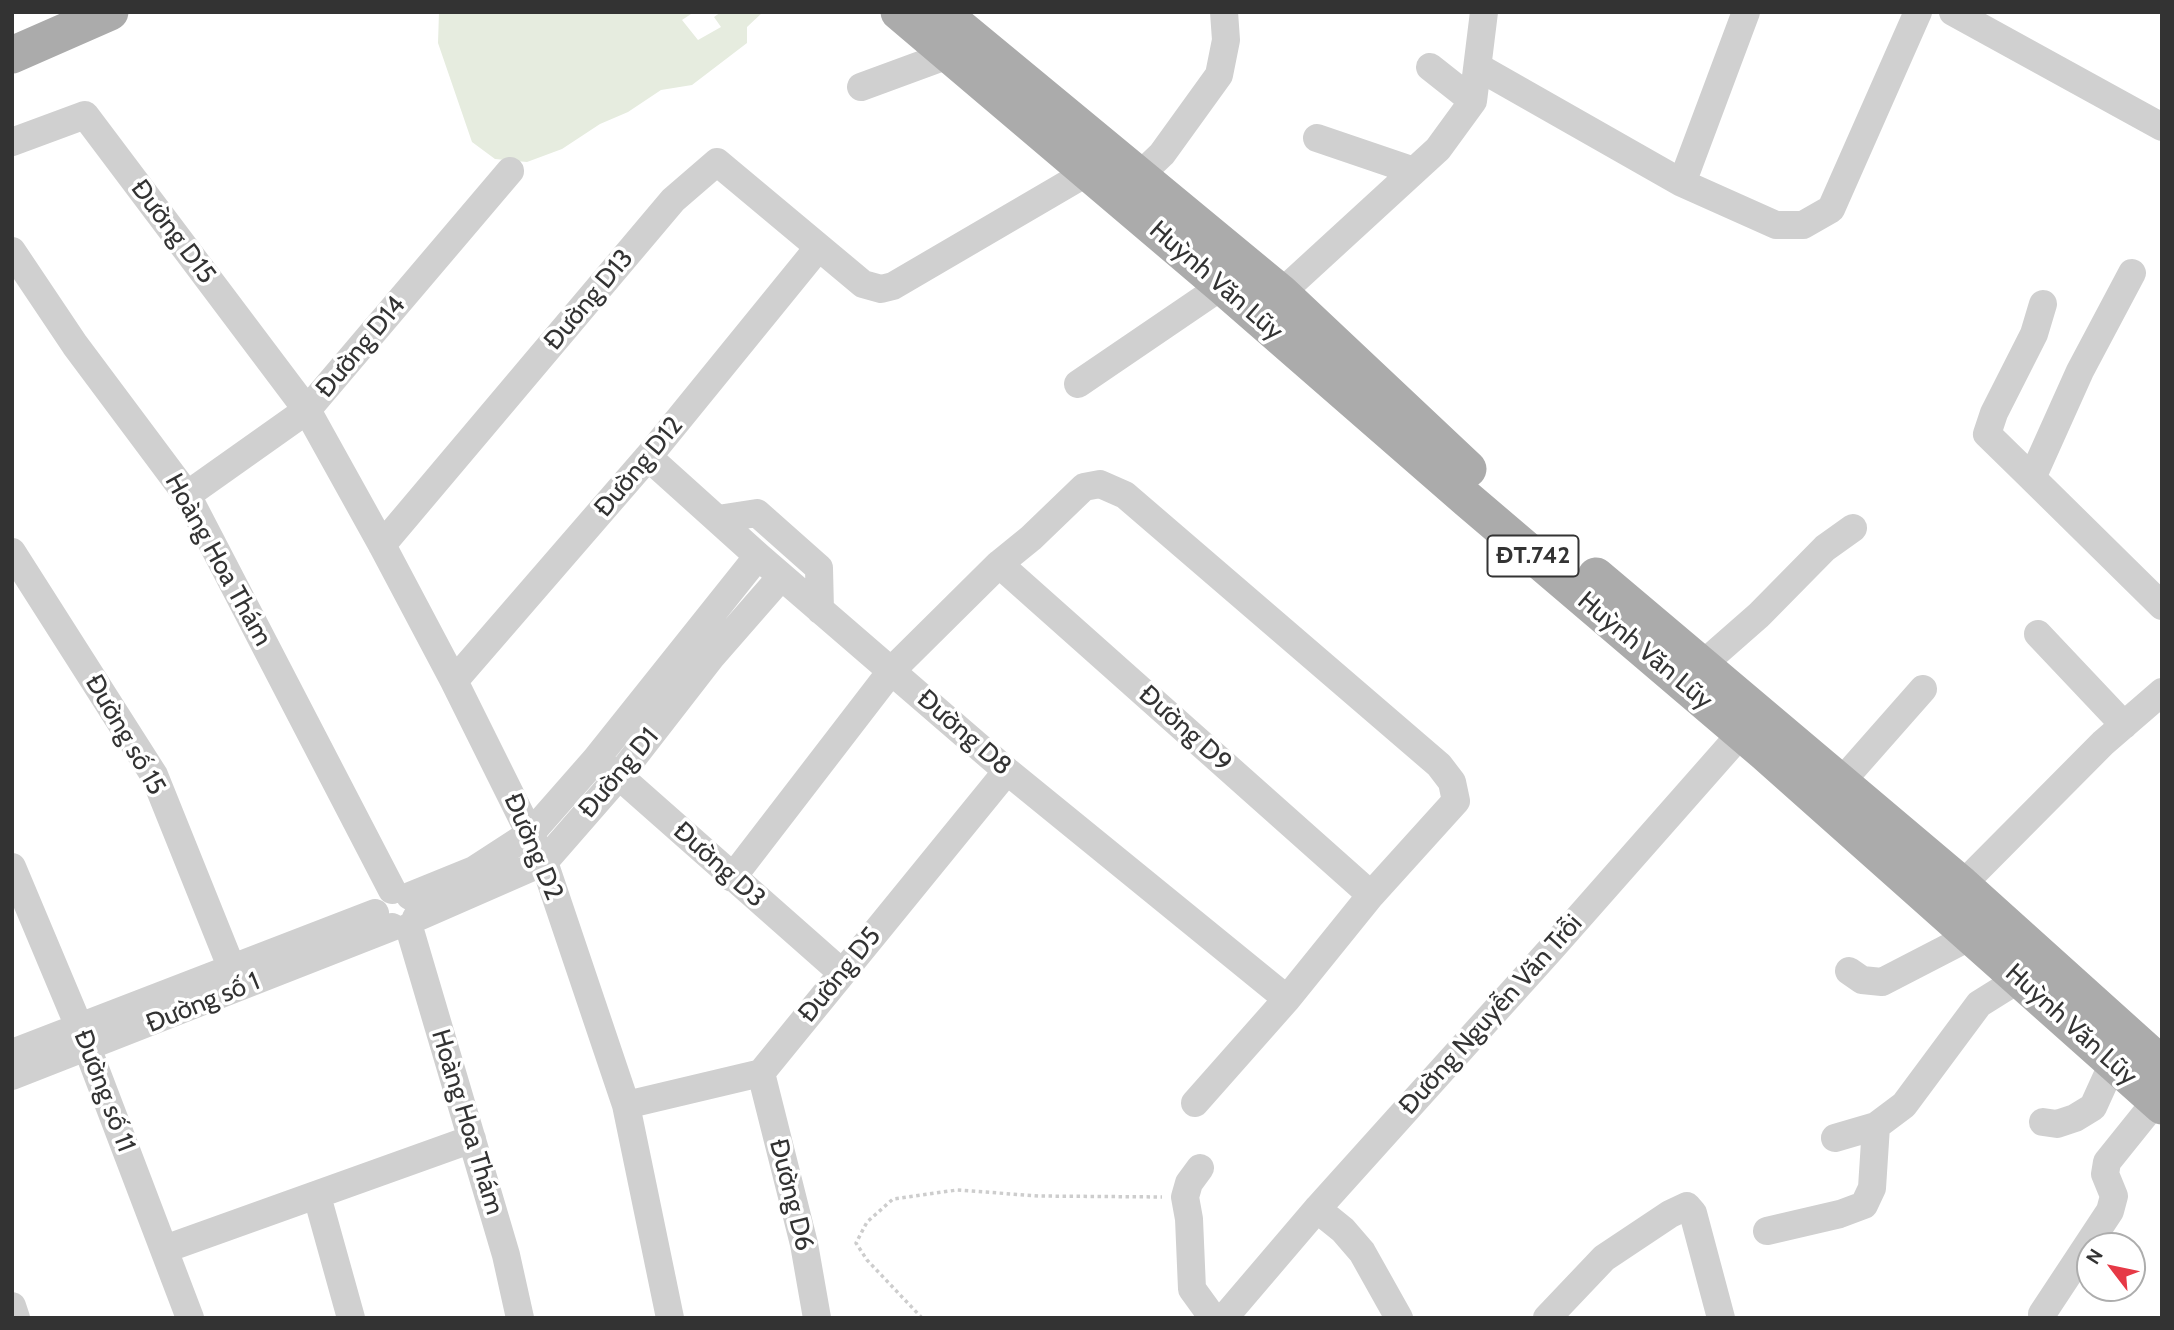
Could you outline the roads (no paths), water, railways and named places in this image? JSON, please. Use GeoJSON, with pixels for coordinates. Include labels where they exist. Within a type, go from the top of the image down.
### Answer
{"type":"FeatureCollection","features":[{"type":"Feature","properties":{"kind":"main road"},"geometry":{"type":"LineString","coordinates":[[12,55],[110,12]]}},
{"type":"Feature","properties":{"kind":"main road","name":"Huỳnh Văn Lũy"},"geometry":{"type":"LineString","coordinates":[[899,12],[1222,286],[1478,509],[1750,723],[1841,782],[1962,885],[2162,1065]]}},
{"type":"Feature","properties":{"kind":"main road","name":"Huỳnh Văn Lũy"},"geometry":{"type":"LineString","coordinates":[[941,12],[1280,293],[1484,483],[1702,665],[1750,723],[1971,936],[2159,1104]]}},
{"type":"Feature","properties":{"kind":"street"},"geometry":{"type":"LineString","coordinates":[[1139,176],[1162,154],[1219,75],[1226,40],[1224,12]]}},
{"type":"Feature","properties":{"kind":"street"},"geometry":{"type":"LineString","coordinates":[[1280,293],[1438,149],[1473,101],[1485,12]]}},
{"type":"Feature","properties":{"kind":"street"},"geometry":{"type":"LineString","coordinates":[[1682,183],[1746,12]]}},
{"type":"Feature","properties":{"kind":"street"},"geometry":{"type":"LineString","coordinates":[[1478,67],[1682,183],[1776,225],[1803,225],[1830,209],[1918,12]]}},
{"type":"Feature","properties":{"kind":"street"},"geometry":{"type":"LineString","coordinates":[[1953,12],[2162,127]]}},
{"type":"Feature","properties":{"kind":"street"},"geometry":{"type":"LineString","coordinates":[[861,87],[948,55]]}},
{"type":"Feature","properties":{"kind":"street"},"geometry":{"type":"LineString","coordinates":[[1430,67],[1473,101]]}},
{"type":"Feature","properties":{"kind":"street","name":"Đường D15"},"geometry":{"type":"LineString","coordinates":[[12,142],[85,115],[307,411]]}},
{"type":"Feature","properties":{"kind":"street"},"geometry":{"type":"LineString","coordinates":[[1317,138],[1414,171]]}},
{"type":"Feature","properties":{"kind":"street","name":"Đường D13"},"geometry":{"type":"LineString","coordinates":[[382,545],[673,200],[717,163],[818,248]]}},
{"type":"Feature","properties":{"kind":"street","name":"Đường D14"},"geometry":{"type":"LineString","coordinates":[[187,495],[307,411],[510,171]]}},
{"type":"Feature","properties":{"kind":"street"},"geometry":{"type":"LineString","coordinates":[[818,248],[863,284],[881,289],[894,286],[1088,172]]}},
{"type":"Feature","properties":{"kind":"street","name":"Đường D12"},"geometry":{"type":"LineString","coordinates":[[454,681],[648,457],[818,248]]}},
{"type":"Feature","properties":{"kind":"street","name":"Hoàng Hoa Thám"},"geometry":{"type":"LineString","coordinates":[[12,251],[75,345],[187,495],[399,912],[472,1139],[506,1255],[520,1318]]}},
{"type":"Feature","properties":{"kind":"street"},"geometry":{"type":"LineString","coordinates":[[2032,478],[2080,371],[2132,273]]}},
{"type":"Feature","properties":{"kind":"street"},"geometry":{"type":"LineString","coordinates":[[1078,384],[1222,286]]}},
{"type":"Feature","properties":{"kind":"street"},"geometry":{"type":"LineString","coordinates":[[2043,304],[2034,334],[1994,413],[1987,434],[2162,606]]}},
{"type":"Feature","properties":{"kind":"street","name":"Đường D2"},"geometry":{"type":"LineString","coordinates":[[307,411],[454,681],[544,862],[626,1105],[670,1318]]}},
{"type":"Feature","properties":{"kind":"street","name":"Đường D8"},"geometry":{"type":"LineString","coordinates":[[648,457],[781,577],[1007,771],[1287,999]]}},
{"type":"Feature","properties":{"kind":"street"},"geometry":{"type":"LineString","coordinates":[[732,878],[892,670],[999,564],[1031,538],[1084,487],[1100,484],[1125,495],[1439,765],[1452,782],[1456,801],[1371,895],[1287,999],[1195,1103]]}},
{"type":"Feature","properties":{"kind":"street"},"geometry":{"type":"LineString","coordinates":[[718,520],[757,513],[820,568],[820,610]]}},
{"type":"Feature","properties":{"kind":"street"},"geometry":{"type":"LineString","coordinates":[[1702,665],[1759,615],[1825,548],[1853,528]]}},
{"type":"Feature","properties":{"kind":"street","name":"Đường số 15"},"geometry":{"type":"LineString","coordinates":[[12,552],[154,775],[232,969]]}},
{"type":"Feature","properties":{"kind":"street","name":"Đường D1"},"geometry":{"type":"LineString","coordinates":[[399,912],[544,862],[619,776],[758,556]]}},
{"type":"Feature","properties":{"kind":"street","name":"Đường D9"},"geometry":{"type":"LineString","coordinates":[[999,564],[1371,895]]}},
{"type":"Feature","properties":{"kind":"street","name":"Đường D1"},"geometry":{"type":"LineString","coordinates":[[399,912],[474,870],[531,833],[596,759],[701,649],[781,577]]}},
{"type":"Feature","properties":{"kind":"street"},"geometry":{"type":"LineString","coordinates":[[2038,634],[2124,725]]}},
{"type":"Feature","properties":{"kind":"street"},"geometry":{"type":"LineString","coordinates":[[1841,782],[1923,688]]}},
{"type":"Feature","properties":{"kind":"street"},"geometry":{"type":"LineString","coordinates":[[1962,885],[2103,743],[2162,692]]}},
{"type":"Feature","properties":{"kind":"street","name":"Đường Nguyễn Văn Trỗi"},"geometry":{"type":"LineString","coordinates":[[1224,1318],[1317,1209],[1750,723]]}},
{"type":"Feature","properties":{"kind":"street","name":"Đường D3"},"geometry":{"type":"LineString","coordinates":[[596,759],[619,776],[841,972]]}},
{"type":"Feature","properties":{"kind":"street","name":"Đường D5"},"geometry":{"type":"LineString","coordinates":[[761,1073],[1007,771]]}},
{"type":"Feature","properties":{"kind":"street","name":"Đường số 11"},"geometry":{"type":"LineString","coordinates":[[12,867],[166,1249],[190,1318]]}},
{"type":"Feature","properties":{"kind":"street","name":"Đường số 1"},"geometry":{"type":"LineString","coordinates":[[12,1076],[83,1039],[232,969],[399,912]]}},
{"type":"Feature","properties":{"kind":"street","name":"Đường số 1"},"geometry":{"type":"LineString","coordinates":[[12,1054],[83,1039],[399,912]]}},
{"type":"Feature","properties":{"kind":"street"},"geometry":{"type":"LineString","coordinates":[[1849,971],[1862,980],[1882,982],[1971,936]]}},
{"type":"Feature","properties":{"kind":"street"},"geometry":{"type":"LineString","coordinates":[[1835,1139],[1876,1126],[1903,1105],[1979,1004],[2019,979]]}},
{"type":"Feature","properties":{"kind":"street"},"geometry":{"type":"LineString","coordinates":[[2043,1122],[2057,1124],[2075,1118],[2092,1107],[2113,1063]]}},
{"type":"Feature","properties":{"kind":"street"},"geometry":{"type":"LineString","coordinates":[[626,1105],[761,1073]]}},
{"type":"Feature","properties":{"kind":"street","name":"Đường D6"},"geometry":{"type":"LineString","coordinates":[[761,1073],[804,1244],[817,1318]]}},
{"type":"Feature","properties":{"kind":"street"},"geometry":{"type":"LineString","coordinates":[[2042,1314],[2110,1211],[2115,1196],[2105,1174],[2107,1162],[2159,1104]]}},
{"type":"Feature","properties":{"kind":"street"},"geometry":{"type":"LineString","coordinates":[[1767,1231],[1840,1214],[1864,1205],[1872,1188],[1876,1126]]}},
{"type":"Feature","properties":{"kind":"street"},"geometry":{"type":"LineString","coordinates":[[166,1249],[472,1139]]}},
{"type":"Feature","properties":{"kind":"street"},"geometry":{"type":"LineString","coordinates":[[1200,1168],[1189,1182],[1185,1197],[1189,1219],[1192,1289],[1213,1318]]}},
{"type":"Feature","properties":{"kind":"street"},"geometry":{"type":"LineString","coordinates":[[317,1196],[351,1318]]}},
{"type":"Feature","properties":{"kind":"street"},"geometry":{"type":"LineString","coordinates":[[1547,1318],[1604,1258],[1686,1206],[1693,1213],[1721,1318]]}},
{"type":"Feature","properties":{"kind":"street"},"geometry":{"type":"LineString","coordinates":[[1317,1209],[1343,1230],[1362,1252],[1399,1318]]}},
{"type":"Feature","properties":{"kind":"street"},"geometry":{"type":"LineString","coordinates":[[12,1306],[16,1318]]}}]}
